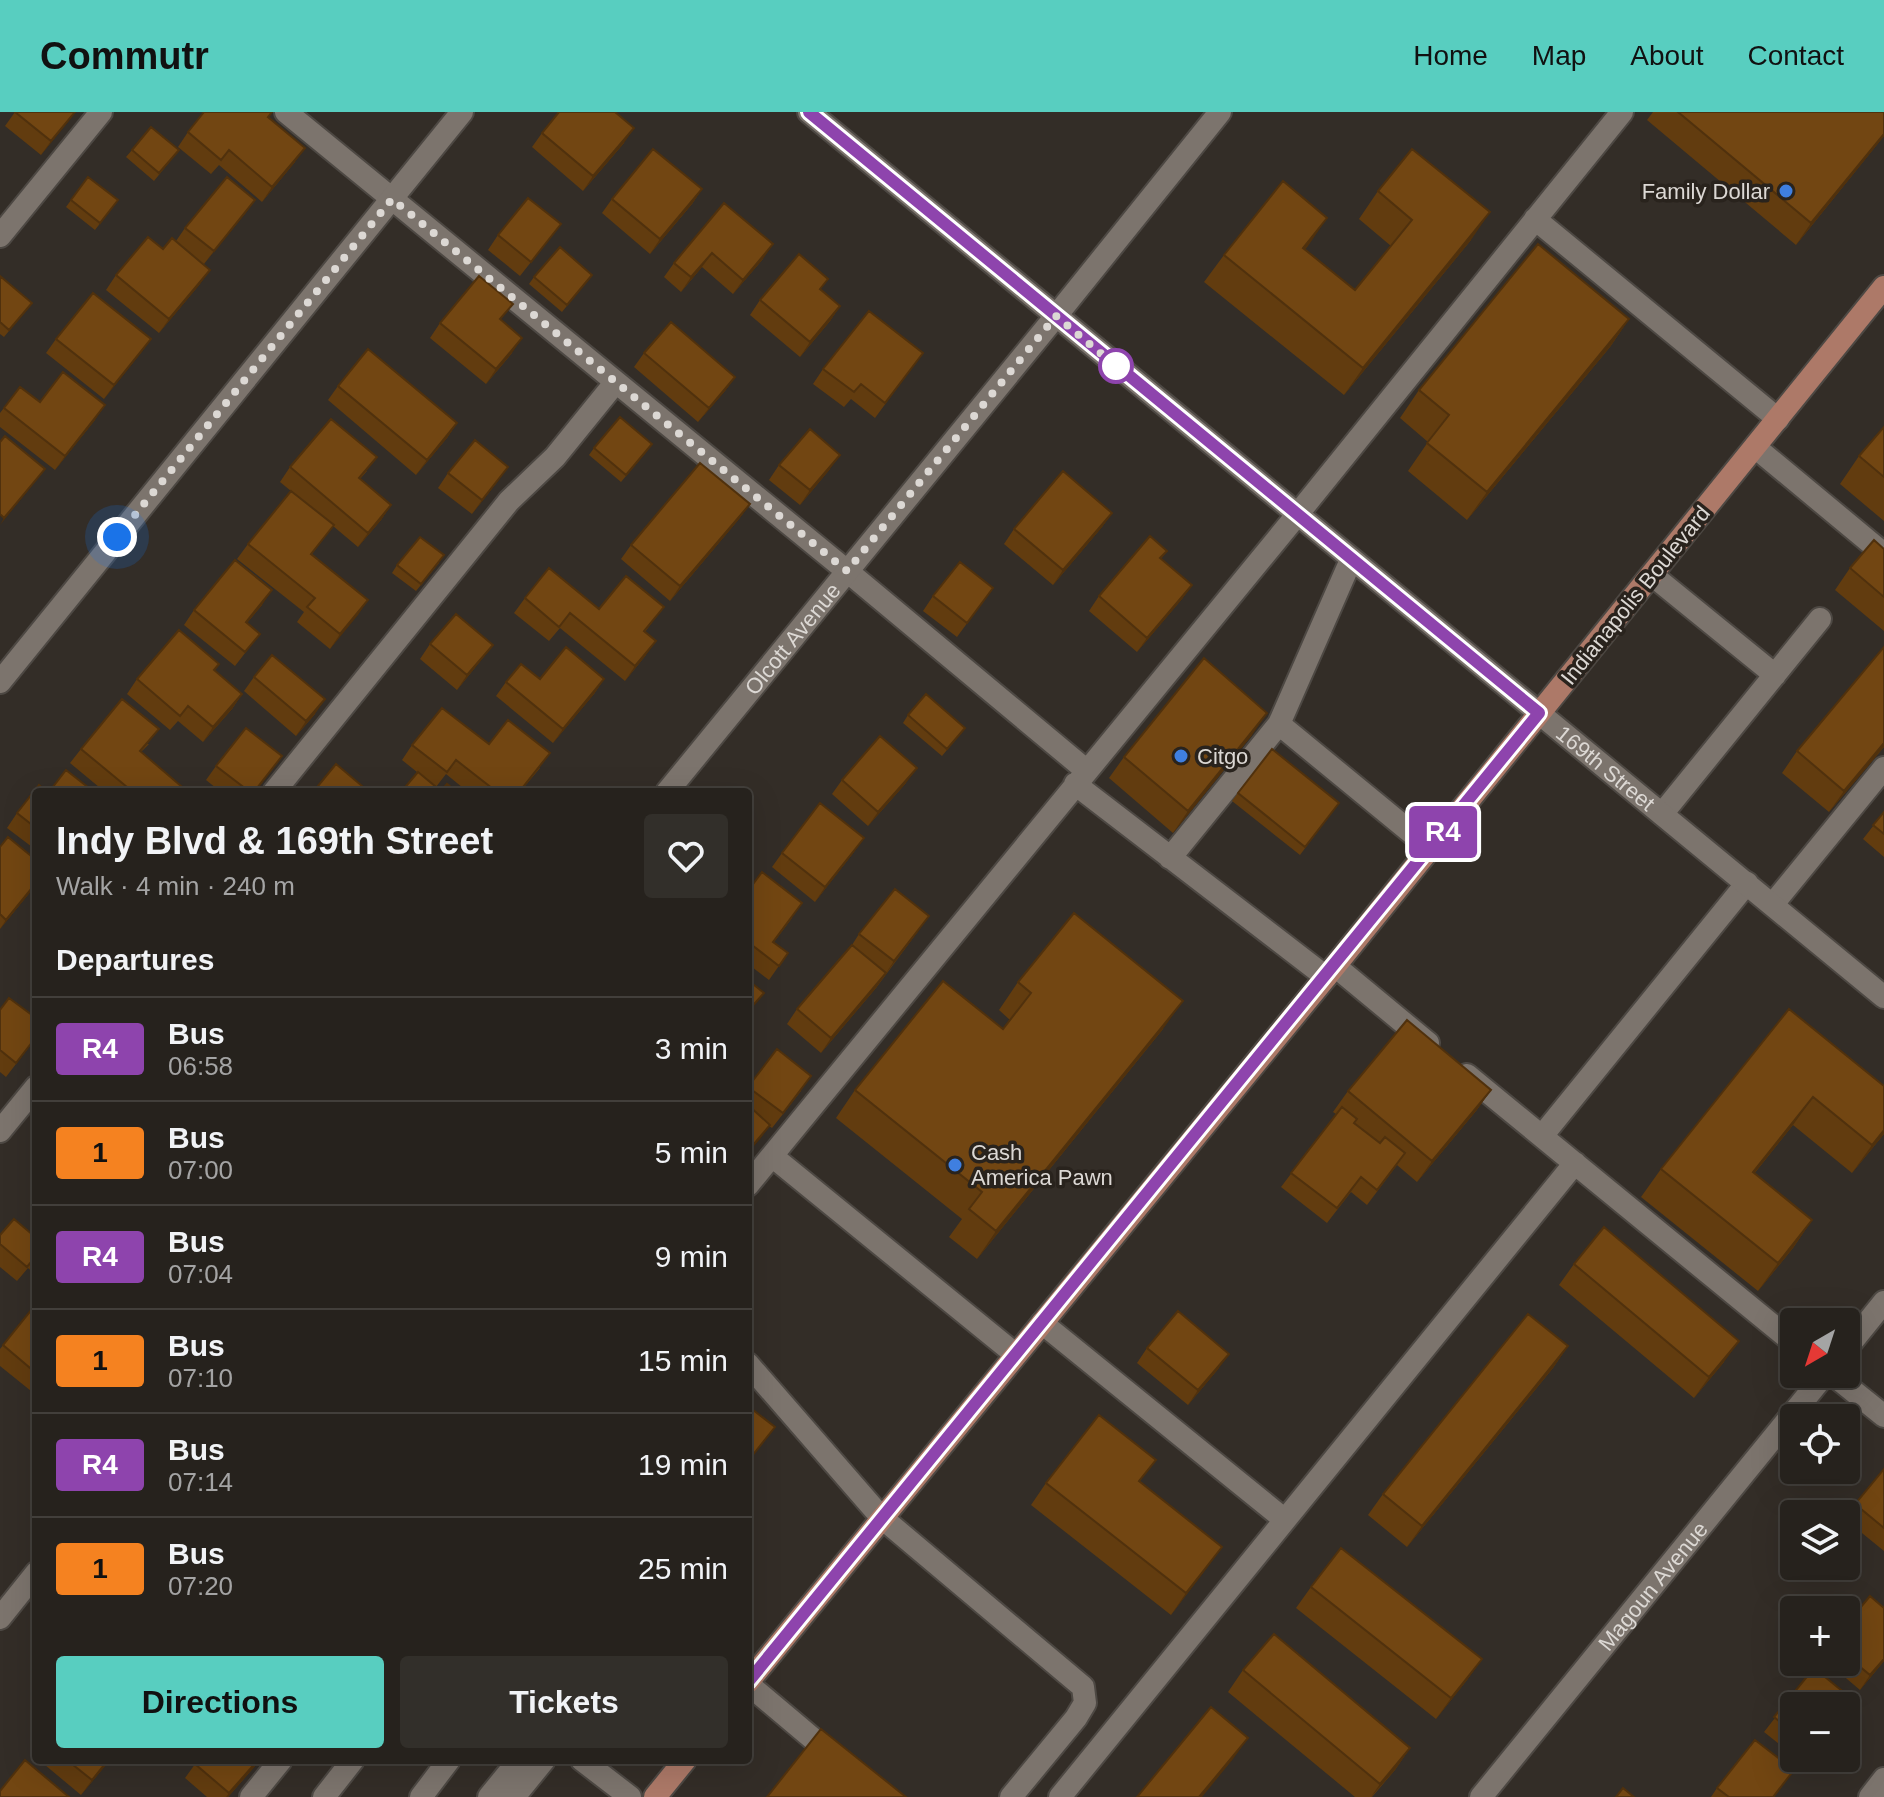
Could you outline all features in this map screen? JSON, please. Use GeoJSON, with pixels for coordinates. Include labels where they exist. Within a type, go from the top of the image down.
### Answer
{"type":"FeatureCollection","features":[{"type":"Feature","properties":{"kind":"main road","name":"Indianapolis Boulevard"},"geometry":{"type":"LineString","coordinates":[[752,1678],[1884,287]]}},
{"type":"Feature","properties":{"kind":"main road"},"geometry":{"type":"LineString","coordinates":[[655,1797],[682,1764]]}},
{"type":"Feature","properties":{"kind":"street"},"geometry":{"type":"LineString","coordinates":[[0,236],[101,112]]}},
{"type":"Feature","properties":{"kind":"street"},"geometry":{"type":"LineString","coordinates":[[286,112],[847,571],[1170,858],[1330,971],[1542,1136],[1780,1331]]}},
{"type":"Feature","properties":{"kind":"street"},"geometry":{"type":"LineString","coordinates":[[0,682],[462,112]]}},
{"type":"Feature","properties":{"kind":"street","name":"169th Street"},"geometry":{"type":"LineString","coordinates":[[809,112],[1884,997]]}},
{"type":"Feature","properties":{"kind":"street","name":"Olcott Avenue"},"geometry":{"type":"LineString","coordinates":[[670,788],[1220,112]]}},
{"type":"Feature","properties":{"kind":"street"},"geometry":{"type":"LineString","coordinates":[[752,1180],[1297,515],[1622,112]]}},
{"type":"Feature","properties":{"kind":"street"},"geometry":{"type":"LineString","coordinates":[[1535,219],[1778,419]]}},
{"type":"Feature","properties":{"kind":"street"},"geometry":{"type":"LineString","coordinates":[[277,788],[509,501],[555,457],[615,383]]}},
{"type":"Feature","properties":{"kind":"street"},"geometry":{"type":"LineString","coordinates":[[1755,447],[1884,554]]}},
{"type":"Feature","properties":{"kind":"street"},"geometry":{"type":"LineString","coordinates":[[1170,858],[1279,724],[1351,560]]}},
{"type":"Feature","properties":{"kind":"street"},"geometry":{"type":"LineString","coordinates":[[1652,575],[1775,675]]}},
{"type":"Feature","properties":{"kind":"street"},"geometry":{"type":"LineString","coordinates":[[1662,814],[1820,619]]}},
{"type":"Feature","properties":{"kind":"street"},"geometry":{"type":"LineString","coordinates":[[1279,724],[1430,848]]}},
{"type":"Feature","properties":{"kind":"street"},"geometry":{"type":"LineString","coordinates":[[1773,904],[1884,768]]}},
{"type":"Feature","properties":{"kind":"street"},"geometry":{"type":"LineString","coordinates":[[1542,1136],[1747,883]]}},
{"type":"Feature","properties":{"kind":"street"},"geometry":{"type":"LineString","coordinates":[[0,1131],[32,1092]]}},
{"type":"Feature","properties":{"kind":"street"},"geometry":{"type":"LineString","coordinates":[[772,1156],[1015,1354]]}},
{"type":"Feature","properties":{"kind":"street"},"geometry":{"type":"LineString","coordinates":[[1060,1797],[1575,1163]]}},
{"type":"Feature","properties":{"kind":"street"},"geometry":{"type":"LineString","coordinates":[[1860,1332],[1884,1302]]}},
{"type":"Feature","properties":{"kind":"street"},"geometry":{"type":"LineString","coordinates":[[1042,1323],[1285,1520]]}},
{"type":"Feature","properties":{"kind":"street"},"geometry":{"type":"LineString","coordinates":[[752,1369],[881,1517],[1083,1687],[1085,1703],[1076,1718],[1011,1797]]}},
{"type":"Feature","properties":{"kind":"street","name":"Magoun Avenue"},"geometry":{"type":"LineString","coordinates":[[1481,1797],[1814,1388]]}},
{"type":"Feature","properties":{"kind":"street"},"geometry":{"type":"LineString","coordinates":[[1849,1388],[1884,1416]]}},
{"type":"Feature","properties":{"kind":"street"},"geometry":{"type":"LineString","coordinates":[[0,1618],[32,1578]]}},
{"type":"Feature","properties":{"kind":"street"},"geometry":{"type":"LineString","coordinates":[[752,1686],[882,1797]]}},
{"type":"Feature","properties":{"kind":"street"},"geometry":{"type":"LineString","coordinates":[[251,1797],[278,1764]]}},
{"type":"Feature","properties":{"kind":"street"},"geometry":{"type":"LineString","coordinates":[[324,1797],[350,1764]]}},
{"type":"Feature","properties":{"kind":"street"},"geometry":{"type":"LineString","coordinates":[[421,1797],[446,1764]]}},
{"type":"Feature","properties":{"kind":"street"},"geometry":{"type":"LineString","coordinates":[[489,1797],[516,1764]]}},
{"type":"Feature","properties":{"kind":"street"},"geometry":{"type":"LineString","coordinates":[[514,1797],[541,1764]]}},
{"type":"Feature","properties":{"kind":"street"},"geometry":{"type":"LineString","coordinates":[[587,1764],[630,1797]]}},
{"type":"Feature","properties":{"kind":"street"},"geometry":{"type":"LineString","coordinates":[[1870,1797],[1884,1779]]}},
{"type":"Feature","properties":{"kind":"building"},"geometry":{"type":"Polygon","coordinates":[[[15,112],[75,112],[51,141],[15,112]]]}},
{"type":"Feature","properties":{"kind":"building"},"geometry":{"type":"Polygon","coordinates":[[[204,112],[272,112],[268,117],[305,148],[272,187],[229,150],[221,160],[188,132],[204,112]]]}},
{"type":"Feature","properties":{"kind":"building"},"geometry":{"type":"Polygon","coordinates":[[[559,112],[615,112],[634,128],[593,176],[542,133],[559,112]]]}},
{"type":"Feature","properties":{"kind":"building","name":"Family Dollar"},"geometry":{"type":"Polygon","coordinates":[[[1678,112],[1884,112],[1884,134],[1811,223],[1678,112]]]}},
{"type":"Feature","properties":{"kind":"building"},"geometry":{"type":"Polygon","coordinates":[[[151,127],[179,150],[159,173],[132,150],[151,127]]]}},
{"type":"Feature","properties":{"kind":"building"},"geometry":{"type":"Polygon","coordinates":[[[653,149],[702,189],[660,239],[612,199],[653,149]]]}},
{"type":"Feature","properties":{"kind":"building"},"geometry":{"type":"Polygon","coordinates":[[[1412,149],[1490,212],[1363,368],[1224,255],[1283,181],[1327,218],[1303,248],[1355,290],[1412,220],[1378,191],[1412,149]]]}},
{"type":"Feature","properties":{"kind":"building"},"geometry":{"type":"Polygon","coordinates":[[[88,177],[118,200],[100,223],[71,200],[88,177]]]}},
{"type":"Feature","properties":{"kind":"building"},"geometry":{"type":"Polygon","coordinates":[[[227,177],[255,200],[214,251],[185,228],[227,177]]]}},
{"type":"Feature","properties":{"kind":"building"},"geometry":{"type":"Polygon","coordinates":[[[528,198],[561,224],[531,262],[498,235],[528,198]]]}},
{"type":"Feature","properties":{"kind":"building"},"geometry":{"type":"Polygon","coordinates":[[[724,203],[773,244],[743,280],[712,253],[691,277],[674,263],[724,203]]]}},
{"type":"Feature","properties":{"kind":"building"},"geometry":{"type":"Polygon","coordinates":[[[148,237],[163,249],[172,238],[210,270],[169,319],[116,275],[148,237]]]}},
{"type":"Feature","properties":{"kind":"building"},"geometry":{"type":"Polygon","coordinates":[[[1538,244],[1629,319],[1487,492],[1427,443],[1449,415],[1419,390],[1538,244]]]}},
{"type":"Feature","properties":{"kind":"building"},"geometry":{"type":"Polygon","coordinates":[[[560,247],[592,275],[567,305],[534,277],[560,247]]]}},
{"type":"Feature","properties":{"kind":"building"},"geometry":{"type":"Polygon","coordinates":[[[799,254],[828,279],[820,289],[840,306],[810,342],[760,300],[799,254]]]}},
{"type":"Feature","properties":{"kind":"building"},"geometry":{"type":"Polygon","coordinates":[[[0,276],[32,303],[9,330],[0,322],[0,276]]]}},
{"type":"Feature","properties":{"kind":"building"},"geometry":{"type":"Polygon","coordinates":[[[479,276],[513,304],[500,319],[522,338],[496,369],[440,323],[479,276]]]}},
{"type":"Feature","properties":{"kind":"building"},"geometry":{"type":"Polygon","coordinates":[[[93,293],[151,339],[114,385],[56,339],[93,293]]]}},
{"type":"Feature","properties":{"kind":"building"},"geometry":{"type":"Polygon","coordinates":[[[869,311],[923,353],[885,403],[861,384],[854,392],[823,369],[869,311]]]}},
{"type":"Feature","properties":{"kind":"building"},"geometry":{"type":"Polygon","coordinates":[[[671,322],[735,377],[709,408],[644,353],[671,322]]]}},
{"type":"Feature","properties":{"kind":"building"},"geometry":{"type":"Polygon","coordinates":[[[368,349],[457,423],[427,460],[338,386],[368,349]]]}},
{"type":"Feature","properties":{"kind":"building"},"geometry":{"type":"Polygon","coordinates":[[[63,372],[105,405],[65,456],[4,408],[20,387],[40,402],[63,372]]]}},
{"type":"Feature","properties":{"kind":"building"},"geometry":{"type":"Polygon","coordinates":[[[620,417],[652,444],[626,475],[594,448],[620,417]]]}},
{"type":"Feature","properties":{"kind":"building"},"geometry":{"type":"Polygon","coordinates":[[[331,419],[377,457],[359,478],[391,505],[368,533],[290,467],[331,419]]]}},
{"type":"Feature","properties":{"kind":"building"},"geometry":{"type":"Polygon","coordinates":[[[1884,427],[1884,477],[1859,456],[1884,427]]]}},
{"type":"Feature","properties":{"kind":"building"},"geometry":{"type":"Polygon","coordinates":[[[810,429],[840,455],[810,490],[779,465],[810,429]]]}},
{"type":"Feature","properties":{"kind":"building"},"geometry":{"type":"Polygon","coordinates":[[[5,436],[45,469],[4,518],[0,514],[0,442],[5,436]]]}},
{"type":"Feature","properties":{"kind":"building"},"geometry":{"type":"Polygon","coordinates":[[[475,440],[508,467],[482,500],[448,473],[475,440]]]}},
{"type":"Feature","properties":{"kind":"building"},"geometry":{"type":"Polygon","coordinates":[[[700,463],[750,504],[680,586],[631,545],[700,463]]]}},
{"type":"Feature","properties":{"kind":"building"},"geometry":{"type":"Polygon","coordinates":[[[1063,471],[1112,513],[1063,570],[1014,529],[1063,471]]]}},
{"type":"Feature","properties":{"kind":"building"},"geometry":{"type":"Polygon","coordinates":[[[291,491],[334,525],[311,554],[368,600],[340,634],[307,607],[315,598],[248,544],[291,491]]]}},
{"type":"Feature","properties":{"kind":"building"},"geometry":{"type":"Polygon","coordinates":[[[1150,536],[1167,551],[1160,558],[1192,585],[1147,638],[1099,596],[1150,536]]]}},
{"type":"Feature","properties":{"kind":"building"},"geometry":{"type":"Polygon","coordinates":[[[420,537],[444,555],[421,584],[397,565],[420,537]]]}},
{"type":"Feature","properties":{"kind":"building"},"geometry":{"type":"Polygon","coordinates":[[[1874,540],[1884,549],[1884,597],[1850,568],[1874,540]]]}},
{"type":"Feature","properties":{"kind":"building"},"geometry":{"type":"Polygon","coordinates":[[[235,560],[272,590],[246,622],[260,634],[245,652],[194,610],[235,560]]]}},
{"type":"Feature","properties":{"kind":"building"},"geometry":{"type":"Polygon","coordinates":[[[960,562],[993,588],[967,623],[933,596],[960,562]]]}},
{"type":"Feature","properties":{"kind":"building"},"geometry":{"type":"Polygon","coordinates":[[[549,568],[599,609],[626,576],[664,607],[644,631],[656,641],[635,666],[570,613],[559,627],[525,598],[549,568]]]}},
{"type":"Feature","properties":{"kind":"building"},"geometry":{"type":"Polygon","coordinates":[[[456,614],[493,645],[467,675],[430,644],[456,614]]]}},
{"type":"Feature","properties":{"kind":"building"},"geometry":{"type":"Polygon","coordinates":[[[179,630],[219,664],[214,670],[242,694],[213,727],[188,706],[180,716],[137,679],[179,630]]]}},
{"type":"Feature","properties":{"kind":"building"},"geometry":{"type":"Polygon","coordinates":[[[566,647],[604,679],[563,729],[506,682],[521,664],[540,679],[566,647]]]}},
{"type":"Feature","properties":{"kind":"building"},"geometry":{"type":"Polygon","coordinates":[[[1884,647],[1884,743],[1844,791],[1797,751],[1884,647]]]}},
{"type":"Feature","properties":{"kind":"building"},"geometry":{"type":"Polygon","coordinates":[[[272,655],[325,699],[306,721],[254,677],[272,655]]]}},
{"type":"Feature","properties":{"kind":"building","name":"Citgo"},"geometry":{"type":"Polygon","coordinates":[[[1204,658],[1267,713],[1188,811],[1124,757],[1204,658]]]}},
{"type":"Feature","properties":{"kind":"building"},"geometry":{"type":"Polygon","coordinates":[[[926,694],[965,728],[947,749],[908,715],[926,694]]]}},
{"type":"Feature","properties":{"kind":"building"},"geometry":{"type":"Polygon","coordinates":[[[122,699],[159,729],[140,751],[183,788],[128,788],[81,749],[122,699]]]}},
{"type":"Feature","properties":{"kind":"building"},"geometry":{"type":"Polygon","coordinates":[[[442,708],[489,744],[508,720],[550,753],[522,788],[492,788],[456,760],[447,772],[412,745],[442,708]]]}},
{"type":"Feature","properties":{"kind":"building"},"geometry":{"type":"Polygon","coordinates":[[[246,728],[282,756],[257,788],[245,788],[216,766],[246,728]]]}},
{"type":"Feature","properties":{"kind":"building"},"geometry":{"type":"Polygon","coordinates":[[[880,736],[917,768],[878,812],[842,780],[880,736]]]}},
{"type":"Feature","properties":{"kind":"building","name":"Citgo"},"geometry":{"type":"Polygon","coordinates":[[[1272,749],[1339,803],[1305,847],[1238,793],[1272,749]]]}},
{"type":"Feature","properties":{"kind":"building"},"geometry":{"type":"Polygon","coordinates":[[[336,764],[364,788],[316,788],[336,764]]]}},
{"type":"Feature","properties":{"kind":"building"},"geometry":{"type":"Polygon","coordinates":[[[66,770],[89,788],[52,788],[66,770]]]}},
{"type":"Feature","properties":{"kind":"building"},"geometry":{"type":"Polygon","coordinates":[[[418,772],[437,788],[404,788],[418,772]]]}},
{"type":"Feature","properties":{"kind":"building"},"geometry":{"type":"Polygon","coordinates":[[[32,794],[32,825],[17,813],[32,794]]]}},
{"type":"Feature","properties":{"kind":"building"},"geometry":{"type":"Polygon","coordinates":[[[820,803],[864,838],[825,887],[782,853],[820,803]]]}},
{"type":"Feature","properties":{"kind":"building"},"geometry":{"type":"Polygon","coordinates":[[[1884,812],[1884,834],[1873,825],[1884,812]]]}},
{"type":"Feature","properties":{"kind":"building"},"geometry":{"type":"Polygon","coordinates":[[[8,837],[32,857],[32,888],[6,920],[0,914],[0,847],[8,837]]]}},
{"type":"Feature","properties":{"kind":"building"},"geometry":{"type":"Polygon","coordinates":[[[762,872],[802,903],[773,942],[788,953],[779,966],[752,945],[752,886],[762,872]]]}},
{"type":"Feature","properties":{"kind":"building"},"geometry":{"type":"Polygon","coordinates":[[[895,889],[929,916],[894,961],[859,934],[895,889]]]}},
{"type":"Feature","properties":{"kind":"building"},"geometry":{"type":"Polygon","coordinates":[[[1074,913],[1183,1001],[996,1231],[969,1209],[982,1192],[855,1090],[943,981],[1003,1029],[1031,993],[1018,982],[1074,913]]]}},
{"type":"Feature","properties":{"kind":"building"},"geometry":{"type":"Polygon","coordinates":[[[852,945],[886,973],[831,1038],[797,1009],[852,945]]]}},
{"type":"Feature","properties":{"kind":"building"},"geometry":{"type":"Polygon","coordinates":[[[752,983],[764,993],[752,1006],[752,983]]]}},
{"type":"Feature","properties":{"kind":"building"},"geometry":{"type":"Polygon","coordinates":[[[9,998],[32,1015],[32,1042],[16,1063],[0,1050],[0,1010],[9,998]]]}},
{"type":"Feature","properties":{"kind":"building"},"geometry":{"type":"Polygon","coordinates":[[[1789,1009],[1884,1086],[1884,1130],[1872,1145],[1813,1097],[1753,1172],[1812,1220],[1778,1263],[1661,1169],[1789,1009]]]}},
{"type":"Feature","properties":{"kind":"building"},"geometry":{"type":"Polygon","coordinates":[[[1407,1020],[1491,1090],[1432,1161],[1348,1091],[1407,1020]]]}},
{"type":"Feature","properties":{"kind":"building"},"geometry":{"type":"Polygon","coordinates":[[[777,1049],[811,1076],[783,1113],[752,1090],[752,1082],[777,1049]]]}},
{"type":"Feature","properties":{"kind":"building"},"geometry":{"type":"Polygon","coordinates":[[[1342,1107],[1357,1119],[1354,1123],[1380,1143],[1385,1137],[1405,1153],[1377,1190],[1361,1177],[1337,1208],[1291,1173],[1342,1107]]]}},
{"type":"Feature","properties":{"kind":"building"},"geometry":{"type":"Polygon","coordinates":[[[752,1109],[770,1125],[752,1146],[752,1109]]]}},
{"type":"Feature","properties":{"kind":"building"},"geometry":{"type":"Polygon","coordinates":[[[14,1219],[32,1234],[32,1261],[27,1267],[0,1244],[0,1235],[14,1219]]]}},
{"type":"Feature","properties":{"kind":"building"},"geometry":{"type":"Polygon","coordinates":[[[1604,1227],[1739,1341],[1709,1377],[1574,1264],[1604,1227]]]}},
{"type":"Feature","properties":{"kind":"building"},"geometry":{"type":"Polygon","coordinates":[[[32,1309],[32,1370],[3,1345],[32,1309]]]}},
{"type":"Feature","properties":{"kind":"building"},"geometry":{"type":"Polygon","coordinates":[[[1178,1311],[1229,1354],[1198,1390],[1147,1348],[1178,1311]]]}},
{"type":"Feature","properties":{"kind":"building"},"geometry":{"type":"Polygon","coordinates":[[[1528,1314],[1568,1346],[1422,1526],[1383,1494],[1528,1314]]]}},
{"type":"Feature","properties":{"kind":"building"},"geometry":{"type":"Polygon","coordinates":[[[752,1409],[775,1427],[752,1456],[752,1409]]]}},
{"type":"Feature","properties":{"kind":"building"},"geometry":{"type":"Polygon","coordinates":[[[1099,1415],[1156,1460],[1139,1481],[1222,1547],[1186,1593],[1046,1483],[1099,1415]]]}},
{"type":"Feature","properties":{"kind":"building"},"geometry":{"type":"Polygon","coordinates":[[[1884,1469],[1884,1528],[1860,1508],[1858,1500],[1884,1469]]]}},
{"type":"Feature","properties":{"kind":"building"},"geometry":{"type":"Polygon","coordinates":[[[1341,1548],[1482,1659],[1451,1698],[1311,1587],[1341,1548]]]}},
{"type":"Feature","properties":{"kind":"building"},"geometry":{"type":"Polygon","coordinates":[[[1870,1596],[1884,1608],[1884,1659],[1870,1675],[1860,1667],[1860,1608],[1870,1596]]]}},
{"type":"Feature","properties":{"kind":"building"},"geometry":{"type":"Polygon","coordinates":[[[1274,1634],[1410,1748],[1380,1784],[1243,1670],[1274,1634]]]}},
{"type":"Feature","properties":{"kind":"building"},"geometry":{"type":"Polygon","coordinates":[[[1807,1676],[1824,1676],[1843,1692],[1794,1692],[1807,1676]]]}},
{"type":"Feature","properties":{"kind":"building"},"geometry":{"type":"Polygon","coordinates":[[[1211,1707],[1248,1738],[1199,1797],[1137,1797],[1211,1707]]]}},
{"type":"Feature","properties":{"kind":"building"},"geometry":{"type":"Polygon","coordinates":[[[821,1729],[906,1797],[767,1797],[821,1729]]]}},
{"type":"Feature","properties":{"kind":"building"},"geometry":{"type":"Polygon","coordinates":[[[1755,1740],[1780,1759],[1780,1772],[1792,1772],[1773,1797],[1729,1797],[1717,1788],[1755,1740]]]}},
{"type":"Feature","properties":{"kind":"building"},"geometry":{"type":"Polygon","coordinates":[[[25,1760],[69,1797],[0,1797],[0,1791],[25,1760]]]}},
{"type":"Feature","properties":{"kind":"building"},"geometry":{"type":"Polygon","coordinates":[[[72,1764],[105,1764],[92,1780],[72,1764]]]}},
{"type":"Feature","properties":{"kind":"building"},"geometry":{"type":"Polygon","coordinates":[[[195,1764],[254,1764],[229,1793],[195,1764]]]}},
{"type":"Feature","properties":{"kind":"building"},"geometry":{"type":"Polygon","coordinates":[[[1623,1788],[1634,1797],[1616,1797],[1623,1788]]]}},
{"type":"Feature","properties":{"kind":"bus line","name":"R4"},"geometry":{"type":"LineString","coordinates":[[752,1677],[1539,713],[809,112]]}},
{"type":"Feature","properties":{"kind":"place","name":"Family Dollar"},"geometry":{"type":"Point","coordinates":[1786,191]}},
{"type":"Feature","properties":{"kind":"place","name":"Citgo"},"geometry":{"type":"Point","coordinates":[1181,756]}},
{"type":"Feature","properties":{"kind":"place","name":"Cash America Pawn"},"geometry":{"type":"Point","coordinates":[955,1165]}},
{"type":"Feature","properties":{"kind":"route"},"geometry":{"type":"LineString","coordinates":[[117,537],[392,199],[847,571],[1056,316],[1116,366]]}}]}
